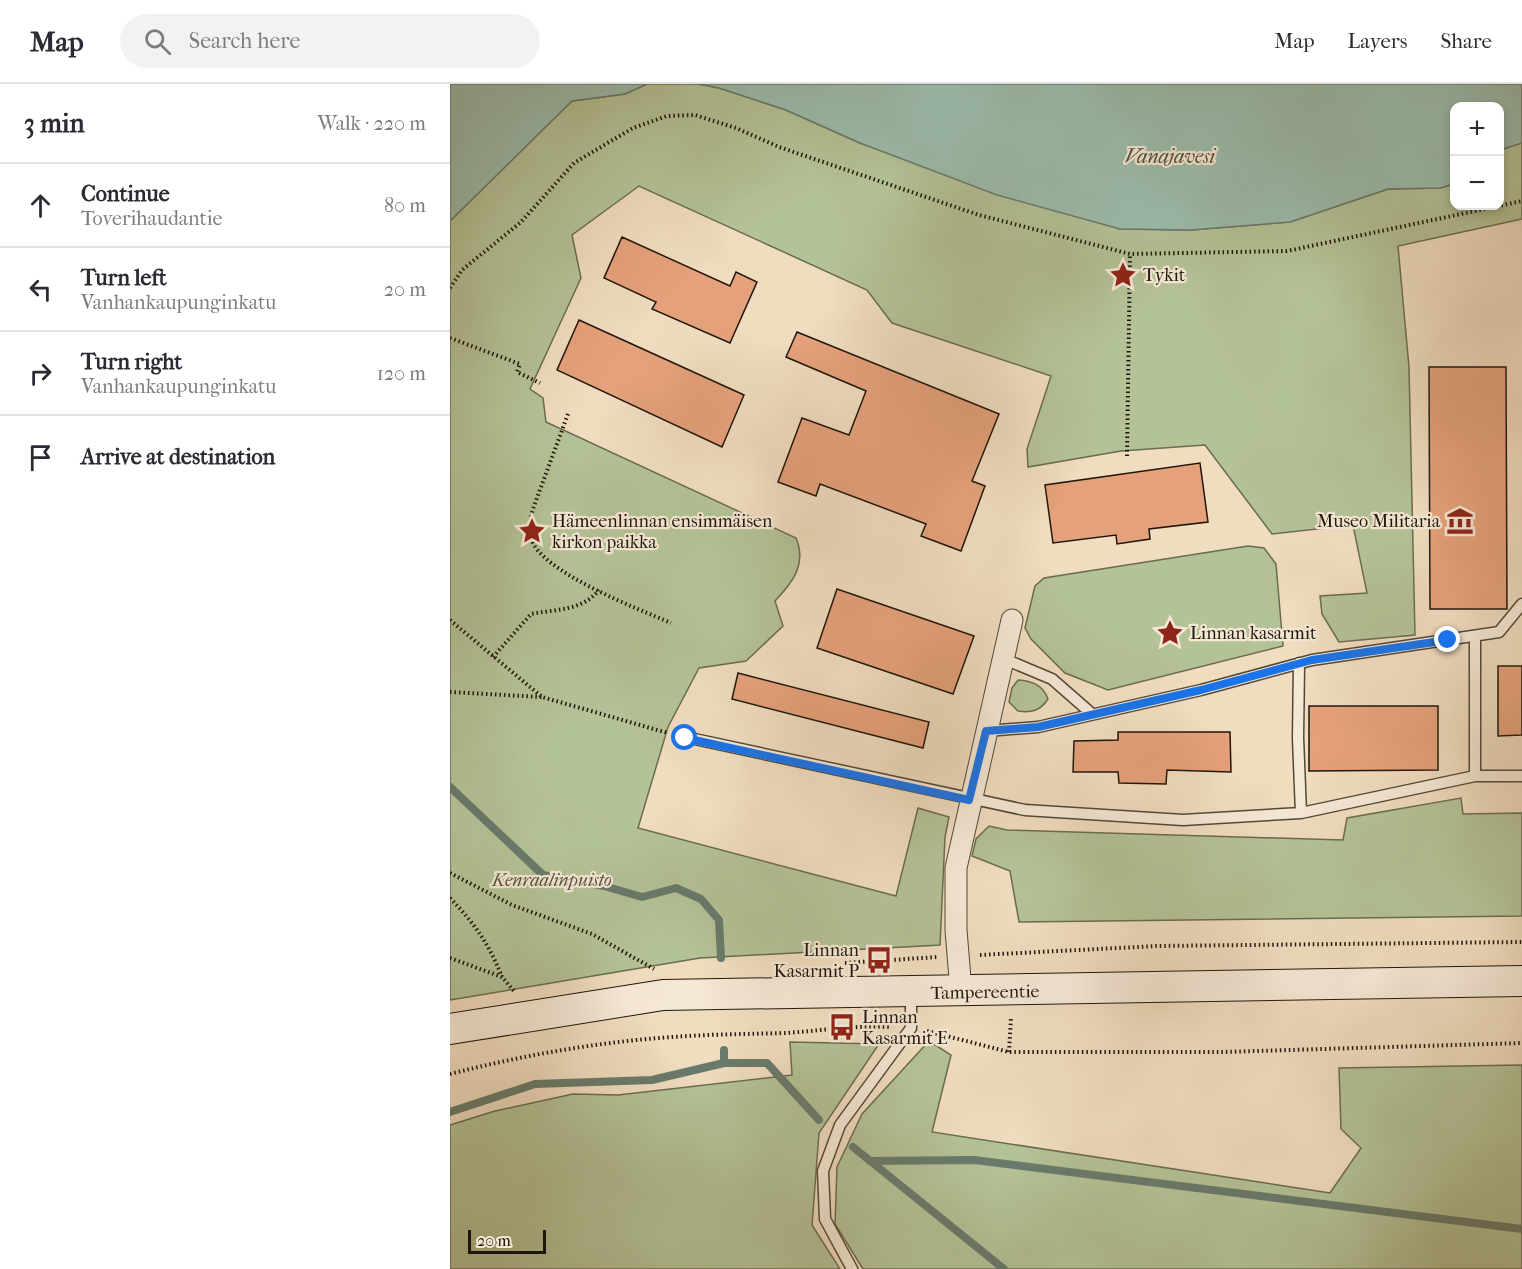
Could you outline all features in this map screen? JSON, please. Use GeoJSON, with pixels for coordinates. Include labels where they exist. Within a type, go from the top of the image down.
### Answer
{"type":"FeatureCollection","features":[{"type":"Feature","properties":{"kind":"main road","name":"Tampereentie"},"geometry":{"type":"LineString","coordinates":[[450,1029],[663,995],[911,993],[1522,981]]}},
{"type":"Feature","properties":{"kind":"street"},"geometry":{"type":"LineString","coordinates":[[961,991],[956,868],[969,800],[1012,620]]}},
{"type":"Feature","properties":{"kind":"lane"},"geometry":{"type":"LineString","coordinates":[[986,731],[1038,727],[1201,690],[1299,663],[1499,632],[1522,604]]}},
{"type":"Feature","properties":{"kind":"lane"},"geometry":{"type":"LineString","coordinates":[[1475,636],[1475,776]]}},
{"type":"Feature","properties":{"kind":"lane"},"geometry":{"type":"LineString","coordinates":[[1002,658],[1052,680],[1092,714]]}},
{"type":"Feature","properties":{"kind":"lane"},"geometry":{"type":"LineString","coordinates":[[1299,663],[1298,738],[1301,813]]}},
{"type":"Feature","properties":{"kind":"lane"},"geometry":{"type":"LineString","coordinates":[[685,738],[969,800],[1025,810],[1183,820],[1301,813],[1475,776],[1522,776]]}},
{"type":"Feature","properties":{"kind":"lane"},"geometry":{"type":"LineString","coordinates":[[852,1269],[825,1219],[823,1170],[840,1125],[911,1028],[911,993]]}},
{"type":"Feature","properties":{"kind":"path"},"geometry":{"type":"LineString","coordinates":[[450,288],[462,270],[521,222],[574,163],[633,128],[667,116],[695,115],[736,128],[779,147],[979,215],[1130,254],[1287,251],[1522,201]]}},
{"type":"Feature","properties":{"kind":"path"},"geometry":{"type":"LineString","coordinates":[[1127,456],[1130,254]]}},
{"type":"Feature","properties":{"kind":"path"},"geometry":{"type":"LineString","coordinates":[[450,338],[520,364],[517,372],[540,383]]}},
{"type":"Feature","properties":{"kind":"path"},"geometry":{"type":"LineString","coordinates":[[568,414],[534,506],[530,520],[531,539],[559,570],[671,623]]}},
{"type":"Feature","properties":{"kind":"path"},"geometry":{"type":"LineString","coordinates":[[493,657],[531,614],[574,608],[591,600],[599,590]]}},
{"type":"Feature","properties":{"kind":"path"},"geometry":{"type":"LineString","coordinates":[[450,620],[542,697]]}},
{"type":"Feature","properties":{"kind":"path"},"geometry":{"type":"LineString","coordinates":[[450,693],[542,697],[685,738]]}},
{"type":"Feature","properties":{"kind":"path"},"geometry":{"type":"LineString","coordinates":[[450,873],[513,905],[592,934],[638,958],[658,972]]}},
{"type":"Feature","properties":{"kind":"path"},"geometry":{"type":"LineString","coordinates":[[450,898],[471,920],[491,947],[502,977],[517,993]]}},
{"type":"Feature","properties":{"kind":"path","name":"Tampereentie"},"geometry":{"type":"LineString","coordinates":[[841,965],[849,962],[1157,946],[1522,942]]}},
{"type":"Feature","properties":{"kind":"path"},"geometry":{"type":"LineString","coordinates":[[450,958],[502,977]]}},
{"type":"Feature","properties":{"kind":"path"},"geometry":{"type":"LineString","coordinates":[[450,1074],[552,1052],[687,1036],[788,1033],[842,1026],[911,1028],[1009,1052],[1223,1052],[1522,1043]]}},
{"type":"Feature","properties":{"kind":"green space","name":"Kenraalinpuisto"},"geometry":{"type":"Polygon","coordinates":[[[647,84],[698,84],[719,88],[786,110],[860,143],[1120,229],[1191,230],[1290,222],[1388,189],[1440,188],[1450,185],[1450,210],[1504,210],[1504,149],[1522,143],[1522,219],[1398,246],[1409,367],[1415,635],[1339,642],[1322,614],[1320,596],[1367,593],[1353,525],[1272,534],[1205,445],[1121,451],[1028,467],[1027,449],[1051,376],[892,323],[867,290],[639,186],[572,235],[581,278],[530,389],[543,398],[546,422],[796,538],[800,556],[792,580],[775,601],[783,626],[746,661],[699,668],[668,727],[638,828],[896,896],[918,808],[949,817],[945,837],[940,945],[700,958],[450,1000],[450,221],[572,101],[625,94],[647,84]]]}},
{"type":"Feature","properties":{"kind":"green space"},"geometry":{"type":"Polygon","coordinates":[[[1248,546],[1264,548],[1276,564],[1283,646],[1108,690],[1065,673],[1031,639],[1025,628],[1035,586],[1044,578],[1248,546]]]}},
{"type":"Feature","properties":{"kind":"green space"},"geometry":{"type":"Polygon","coordinates":[[[1018,680],[1036,685],[1043,690],[1048,699],[1035,710],[1018,711],[1009,702],[1012,688],[1018,680]]]}},
{"type":"Feature","properties":{"kind":"green space"},"geometry":{"type":"Polygon","coordinates":[[[1461,798],[1463,814],[1522,813],[1522,916],[1019,922],[1010,871],[972,856],[976,839],[989,826],[1007,830],[1343,840],[1347,818],[1461,798]]]}},
{"type":"Feature","properties":{"kind":"green space"},"geometry":{"type":"Polygon","coordinates":[[[929,1041],[951,1055],[932,1132],[1330,1193],[1361,1148],[1341,1129],[1339,1068],[1522,1065],[1522,1269],[863,1269],[835,1224],[837,1167],[862,1114],[929,1041]]]}},
{"type":"Feature","properties":{"kind":"green space"},"geometry":{"type":"Polygon","coordinates":[[[790,1042],[879,1044],[819,1133],[812,1225],[840,1269],[450,1269],[450,1125],[495,1111],[573,1094],[618,1095],[792,1075],[790,1042]]]}},
{"type":"Feature","properties":{"kind":"water"},"geometry":{"type":"Polygon","coordinates":[[[450,84],[647,84],[625,94],[572,101],[450,221],[450,84]]]}},
{"type":"Feature","properties":{"kind":"water","name":"Vanajavesi"},"geometry":{"type":"Polygon","coordinates":[[[698,84],[1522,84],[1522,143],[1504,149],[1504,102],[1450,102],[1450,185],[1440,188],[1388,189],[1290,222],[1191,230],[1120,229],[997,195],[860,143],[786,110],[719,88],[698,84]]]}},
{"type":"Feature","properties":{"kind":"building"},"geometry":{"type":"Polygon","coordinates":[[[622,237],[730,286],[736,272],[757,282],[730,343],[652,309],[656,302],[604,278],[622,237]]]}},
{"type":"Feature","properties":{"kind":"building"},"geometry":{"type":"Polygon","coordinates":[[[579,320],[744,395],[722,447],[557,370],[579,320]]]}},
{"type":"Feature","properties":{"kind":"building"},"geometry":{"type":"Polygon","coordinates":[[[797,332],[999,414],[972,481],[985,486],[961,551],[921,536],[926,524],[820,484],[816,496],[778,482],[802,418],[849,435],[866,391],[786,357],[797,332]]]}},
{"type":"Feature","properties":{"kind":"building"},"geometry":{"type":"Polygon","coordinates":[[[1429,367],[1506,367],[1507,609],[1430,609],[1429,367]]]}},
{"type":"Feature","properties":{"kind":"building"},"geometry":{"type":"Polygon","coordinates":[[[1200,463],[1208,522],[1149,529],[1150,539],[1117,544],[1116,535],[1053,543],[1045,485],[1200,463]]]}},
{"type":"Feature","properties":{"kind":"building"},"geometry":{"type":"Polygon","coordinates":[[[837,589],[974,636],[953,694],[817,648],[837,589]]]}},
{"type":"Feature","properties":{"kind":"building"},"geometry":{"type":"Polygon","coordinates":[[[1498,666],[1522,666],[1522,735],[1498,736],[1498,666]]]}},
{"type":"Feature","properties":{"kind":"building"},"geometry":{"type":"Polygon","coordinates":[[[738,673],[929,722],[923,748],[732,699],[738,673]]]}},
{"type":"Feature","properties":{"kind":"building"},"geometry":{"type":"Polygon","coordinates":[[[1309,706],[1438,706],[1438,770],[1309,771],[1309,706]]]}},
{"type":"Feature","properties":{"kind":"building"},"geometry":{"type":"Polygon","coordinates":[[[1118,732],[1230,732],[1231,772],[1167,770],[1166,784],[1119,783],[1118,772],[1073,772],[1074,741],[1118,740],[1118,732]]]}},
{"type":"Feature","properties":{"kind":"waterway"},"geometry":{"type":"LineString","coordinates":[[450,787],[543,875],[604,886],[642,897],[676,888],[701,899],[719,920],[721,958]]}},
{"type":"Feature","properties":{"kind":"waterway"},"geometry":{"type":"LineString","coordinates":[[724,1050],[724,1063],[767,1063],[819,1120]]}},
{"type":"Feature","properties":{"kind":"waterway"},"geometry":{"type":"LineString","coordinates":[[450,1112],[535,1084],[652,1080],[724,1063]]}},
{"type":"Feature","properties":{"kind":"waterway"},"geometry":{"type":"LineString","coordinates":[[853,1147],[1004,1269]]}},
{"type":"Feature","properties":{"kind":"waterway"},"geometry":{"type":"LineString","coordinates":[[870,1161],[974,1160],[1522,1229]]}},
{"type":"Feature","properties":{"kind":"place","name":"Tykit"},"geometry":{"type":"Point","coordinates":[1123,275]}},
{"type":"Feature","properties":{"kind":"place","name":"Museo Militaria"},"geometry":{"type":"Point","coordinates":[1460,521]}},
{"type":"Feature","properties":{"kind":"place","name":"Hämeenlinnan ensimmäisen kirkon paikka"},"geometry":{"type":"Point","coordinates":[532,531]}},
{"type":"Feature","properties":{"kind":"place","name":"Linnan kasarmit"},"geometry":{"type":"Point","coordinates":[1170,633]}},
{"type":"Feature","properties":{"kind":"place","name":"Linnan Kasarmit P"},"geometry":{"type":"Point","coordinates":[879,960]}},
{"type":"Feature","properties":{"kind":"place","name":"Linnan Kasarmit E"},"geometry":{"type":"Point","coordinates":[842,1027]}},
{"type":"Feature","properties":{"kind":"route"},"geometry":{"type":"LineString","coordinates":[[685,738],[969,800],[986,731],[1038,727],[1201,690],[1312,660],[1448,640]]}}]}
